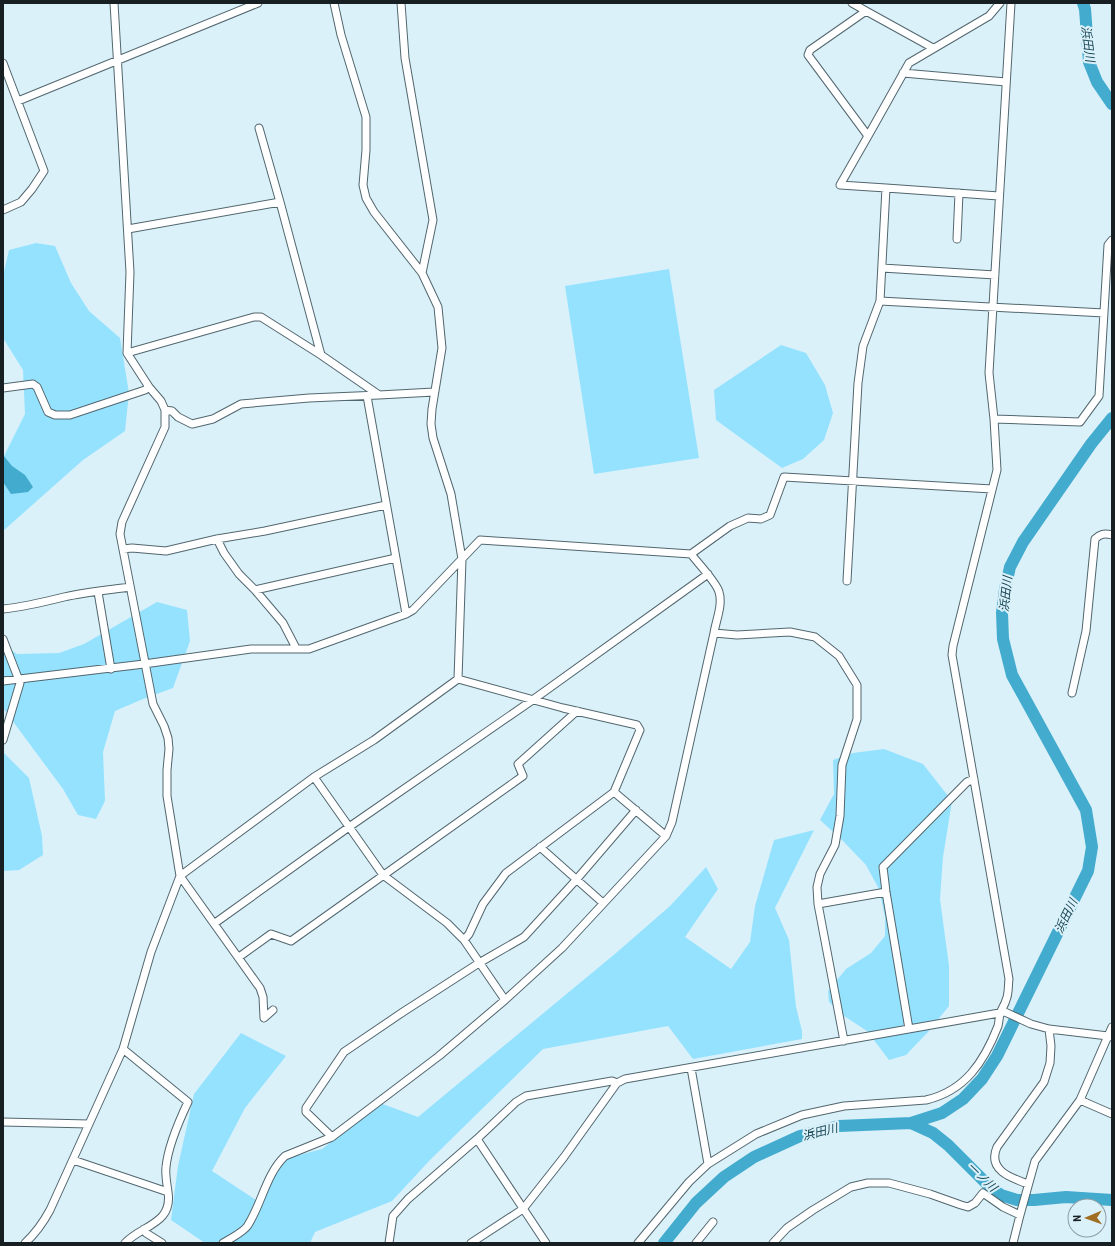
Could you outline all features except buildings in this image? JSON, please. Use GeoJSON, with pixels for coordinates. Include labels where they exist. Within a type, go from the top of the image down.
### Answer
{"type":"FeatureCollection","features":[{"type":"Feature","properties":{"kind":"street"},"geometry":{"type":"LineString","coordinates":[[114,3],[130,272],[127,352],[149,387],[161,401],[164,410],[165,428],[122,522],[120,534],[144,664],[153,704],[168,738],[167,796],[180,876],[260,988],[263,996],[264,1018],[273,1010]]}},
{"type":"Feature","properties":{"kind":"street"},"geometry":{"type":"LineString","coordinates":[[18,101],[258,3]]}},
{"type":"Feature","properties":{"kind":"street"},"geometry":{"type":"LineString","coordinates":[[334,3],[343,42],[366,117],[366,150],[363,185],[366,198],[374,212],[422,273],[438,307],[442,348],[434,392],[431,424],[433,438],[451,494],[462,559],[458,679]]}},
{"type":"Feature","properties":{"kind":"street"},"geometry":{"type":"LineString","coordinates":[[401,3],[405,58],[433,220],[422,273]]}},
{"type":"Feature","properties":{"kind":"street"},"geometry":{"type":"LineString","coordinates":[[852,3],[933,48]]}},
{"type":"Feature","properties":{"kind":"street"},"geometry":{"type":"LineString","coordinates":[[1000,3],[990,16],[909,63],[840,185],[1000,196]]}},
{"type":"Feature","properties":{"kind":"street"},"geometry":{"type":"LineString","coordinates":[[638,1243],[689,1182],[708,1164],[756,1134],[802,1115],[844,1106],[937,1098],[956,1087],[974,1071],[981,1060],[998,1025],[1007,1000],[1009,979],[952,655],[997,470],[994,419],[989,373],[1010,3]]}},
{"type":"Feature","properties":{"kind":"street"},"geometry":{"type":"LineString","coordinates":[[866,10],[810,50],[808,55],[868,136]]}},
{"type":"Feature","properties":{"kind":"street"},"geometry":{"type":"LineString","coordinates":[[3,63],[6,83],[18,101],[44,171],[21,202],[3,210]]}},
{"type":"Feature","properties":{"kind":"street"},"geometry":{"type":"LineString","coordinates":[[903,72],[1006,82]]}},
{"type":"Feature","properties":{"kind":"street"},"geometry":{"type":"LineString","coordinates":[[259,128],[321,355]]}},
{"type":"Feature","properties":{"kind":"street"},"geometry":{"type":"LineString","coordinates":[[847,581],[858,383],[863,346],[880,301],[886,188]]}},
{"type":"Feature","properties":{"kind":"street"},"geometry":{"type":"LineString","coordinates":[[957,239],[959,193]]}},
{"type":"Feature","properties":{"kind":"street"},"geometry":{"type":"LineString","coordinates":[[128,229],[280,202]]}},
{"type":"Feature","properties":{"kind":"street"},"geometry":{"type":"LineString","coordinates":[[994,419],[1080,422],[1099,396],[1108,245],[1112,240]]}},
{"type":"Feature","properties":{"kind":"street"},"geometry":{"type":"LineString","coordinates":[[882,268],[995,275]]}},
{"type":"Feature","properties":{"kind":"street"},"geometry":{"type":"LineString","coordinates":[[880,301],[1104,313]]}},
{"type":"Feature","properties":{"kind":"street"},"geometry":{"type":"LineString","coordinates":[[127,352],[254,317],[261,317],[380,395]]}},
{"type":"Feature","properties":{"kind":"street"},"geometry":{"type":"LineString","coordinates":[[3,388],[33,384],[37,387],[48,412],[55,415],[70,415],[149,387]]}},
{"type":"Feature","properties":{"kind":"street"},"geometry":{"type":"LineString","coordinates":[[164,410],[172,412],[178,417],[192,424],[213,419],[241,404],[309,398],[434,392]]}},
{"type":"Feature","properties":{"kind":"street"},"geometry":{"type":"LineString","coordinates":[[367,396],[406,614]]}},
{"type":"Feature","properties":{"kind":"street"},"geometry":{"type":"LineString","coordinates":[[3,681],[251,649],[309,649],[414,610],[480,540],[690,554],[730,526],[748,518],[761,519],[770,515],[784,477],[992,489]]}},
{"type":"Feature","properties":{"kind":"street"},"geometry":{"type":"LineString","coordinates":[[123,549],[132,548],[166,551],[217,539],[264,531],[386,505]]}},
{"type":"Feature","properties":{"kind":"street"},"geometry":{"type":"LineString","coordinates":[[1072,693],[1086,631],[1095,540],[1100,535],[1112,535]]}},
{"type":"Feature","properties":{"kind":"street"},"geometry":{"type":"LineString","coordinates":[[217,539],[224,553],[239,574],[255,590],[283,623],[296,648]]}},
{"type":"Feature","properties":{"kind":"street"},"geometry":{"type":"LineString","coordinates":[[223,1243],[248,1226],[270,1177],[279,1162],[285,1156],[332,1137],[439,1056],[505,1000],[562,948],[666,836],[672,822],[720,604],[719,591],[708,574],[690,554]]}},
{"type":"Feature","properties":{"kind":"street"},"geometry":{"type":"LineString","coordinates":[[255,590],[396,558]]}},
{"type":"Feature","properties":{"kind":"street"},"geometry":{"type":"LineString","coordinates":[[215,923],[349,827],[534,699],[708,574]]}},
{"type":"Feature","properties":{"kind":"street"},"geometry":{"type":"LineString","coordinates":[[3,609],[44,603],[65,596],[130,587]]}},
{"type":"Feature","properties":{"kind":"street"},"geometry":{"type":"LineString","coordinates":[[98,592],[111,668]]}},
{"type":"Feature","properties":{"kind":"street"},"geometry":{"type":"LineString","coordinates":[[714,633],[737,635],[790,632],[815,637],[839,656],[857,685],[857,719],[842,765],[840,816],[836,837],[820,874],[817,887],[818,904],[844,1041]]}},
{"type":"Feature","properties":{"kind":"street"},"geometry":{"type":"LineString","coordinates":[[3,639],[20,683],[3,740]]}},
{"type":"Feature","properties":{"kind":"street"},"geometry":{"type":"LineString","coordinates":[[458,679],[577,711],[637,725],[640,730],[614,792],[540,847],[527,859],[506,873],[483,904],[469,934],[464,940]]}},
{"type":"Feature","properties":{"kind":"street"},"geometry":{"type":"LineString","coordinates":[[25,1243],[36,1234],[44,1223],[123,1049],[150,952],[180,876],[314,777],[374,740],[458,679]]}},
{"type":"Feature","properties":{"kind":"street"},"geometry":{"type":"LineString","coordinates":[[239,957],[271,934],[291,941],[523,776],[518,764],[577,711]]}},
{"type":"Feature","properties":{"kind":"street"},"geometry":{"type":"LineString","coordinates":[[314,777],[383,875],[446,923],[464,940],[505,1000]]}},
{"type":"Feature","properties":{"kind":"street"},"geometry":{"type":"LineString","coordinates":[[909,1029],[882,867],[966,782],[974,779]]}},
{"type":"Feature","properties":{"kind":"street"},"geometry":{"type":"LineString","coordinates":[[614,792],[666,836]]}},
{"type":"Feature","properties":{"kind":"street"},"geometry":{"type":"LineString","coordinates":[[332,1137],[306,1112],[306,1108],[344,1052],[479,963],[524,937],[576,880],[636,810]]}},
{"type":"Feature","properties":{"kind":"street"},"geometry":{"type":"LineString","coordinates":[[540,847],[603,903]]}},
{"type":"Feature","properties":{"kind":"street"},"geometry":{"type":"LineString","coordinates":[[818,904],[886,892]]}},
{"type":"Feature","properties":{"kind":"street"},"geometry":{"type":"LineString","coordinates":[[471,1243],[523,1208],[564,1157],[617,1083],[625,1079],[1003,1013],[1049,1029],[1110,1036]]}},
{"type":"Feature","properties":{"kind":"street"},"geometry":{"type":"LineString","coordinates":[[1013,1243],[1035,1161],[1080,1100],[1110,1036],[1112,1028]]}},
{"type":"Feature","properties":{"kind":"street"},"geometry":{"type":"LineString","coordinates":[[1027,1187],[1000,1171],[995,1162],[994,1155],[997,1147],[1044,1082],[1050,1063],[1051,1046],[1049,1029]]}},
{"type":"Feature","properties":{"kind":"street"},"geometry":{"type":"LineString","coordinates":[[123,1049],[188,1102],[168,1155],[165,1169],[168,1192],[165,1215],[159,1221],[130,1238],[125,1243]]}},
{"type":"Feature","properties":{"kind":"street"},"geometry":{"type":"LineString","coordinates":[[691,1068],[708,1164]]}},
{"type":"Feature","properties":{"kind":"street"},"geometry":{"type":"LineString","coordinates":[[389,1243],[393,1216],[408,1199],[477,1139],[516,1102],[526,1096],[612,1080],[617,1083]]}},
{"type":"Feature","properties":{"kind":"street"},"geometry":{"type":"LineString","coordinates":[[1080,1100],[1112,1114]]}},
{"type":"Feature","properties":{"kind":"street"},"geometry":{"type":"LineString","coordinates":[[3,1122],[89,1124]]}},
{"type":"Feature","properties":{"kind":"street"},"geometry":{"type":"LineString","coordinates":[[477,1139],[546,1243]]}},
{"type":"Feature","properties":{"kind":"street"},"geometry":{"type":"LineString","coordinates":[[73,1160],[168,1192]]}},
{"type":"Feature","properties":{"kind":"street"},"geometry":{"type":"LineString","coordinates":[[773,1243],[787,1228],[813,1210],[851,1187],[868,1183],[889,1183],[930,1194],[961,1206],[968,1206],[975,1203],[983,1193],[1003,1207],[1020,1214]]}},
{"type":"Feature","properties":{"kind":"street"},"geometry":{"type":"LineString","coordinates":[[696,1243],[713,1222]]}},
{"type":"Feature","properties":{"kind":"street"},"geometry":{"type":"LineString","coordinates":[[144,1229],[146,1233],[162,1243]]}},
{"type":"Feature","properties":{"kind":"shaded area"},"geometry":{"type":"Polygon","coordinates":[[[36,243],[55,246],[71,283],[89,311],[120,338],[129,393],[125,431],[83,460],[3,531],[3,458],[25,414],[23,370],[3,338],[3,276],[9,250],[36,243]]]}},
{"type":"Feature","properties":{"kind":"shaded area"},"geometry":{"type":"Polygon","coordinates":[[[669,269],[699,458],[594,474],[565,286],[669,269]]]}},
{"type":"Feature","properties":{"kind":"shaded area"},"geometry":{"type":"Polygon","coordinates":[[[781,345],[806,353],[825,385],[833,413],[824,440],[803,459],[782,468],[716,420],[714,390],[781,345]]]}},
{"type":"Feature","properties":{"kind":"shaded area"},"geometry":{"type":"Polygon","coordinates":[[[3,455],[12,466],[25,475],[33,487],[28,492],[11,494],[3,482],[3,455]]]}},
{"type":"Feature","properties":{"kind":"shaded area"},"geometry":{"type":"Polygon","coordinates":[[[157,602],[187,610],[190,641],[173,688],[115,711],[103,752],[105,801],[96,819],[78,815],[63,789],[3,708],[3,640],[6,647],[17,654],[59,653],[84,644],[157,602]]]}},
{"type":"Feature","properties":{"kind":"shaded area"},"geometry":{"type":"Polygon","coordinates":[[[884,749],[923,764],[952,801],[943,857],[940,899],[949,966],[949,1006],[928,1032],[906,1055],[889,1060],[867,1031],[844,1016],[829,1002],[828,991],[846,969],[871,953],[885,936],[885,917],[879,889],[866,865],[820,820],[834,794],[833,760],[853,753],[884,749]]]}},
{"type":"Feature","properties":{"kind":"shaded area"},"geometry":{"type":"Polygon","coordinates":[[[3,752],[29,778],[42,836],[43,855],[19,870],[3,871],[3,752]]]}},
{"type":"Feature","properties":{"kind":"shaded area"},"geometry":{"type":"Polygon","coordinates":[[[814,830],[775,908],[789,940],[796,1007],[802,1031],[802,1039],[693,1059],[668,1026],[543,1049],[430,1160],[392,1201],[315,1232],[310,1243],[205,1243],[171,1220],[178,1166],[194,1094],[241,1033],[286,1056],[245,1108],[212,1171],[259,1202],[284,1159],[322,1149],[380,1103],[418,1117],[616,953],[670,906],[706,867],[718,889],[685,937],[731,969],[750,942],[755,906],[774,840],[814,830]]]}},
{"type":"Feature","properties":{"kind":"waterway","name":"浜田川"},"geometry":{"type":"LineString","coordinates":[[1083,3],[1085,9],[1089,62],[1097,82],[1112,104]]}},
{"type":"Feature","properties":{"kind":"waterway","name":"浜田川"},"geometry":{"type":"LineString","coordinates":[[664,1243],[696,1203],[724,1177],[754,1157],[800,1136],[839,1126],[911,1123],[942,1113],[963,1099],[982,1079],[997,1056],[1088,871],[1092,847],[1086,810],[1012,675],[1003,639],[1002,613],[1005,589],[1010,567],[1023,542],[1091,444],[1112,418]]}},
{"type":"Feature","properties":{"kind":"waterway","name":"一ノ川"},"geometry":{"type":"LineString","coordinates":[[911,1123],[933,1133],[948,1145],[989,1186],[1001,1195],[1017,1200],[1066,1197],[1112,1200]]}}]}
